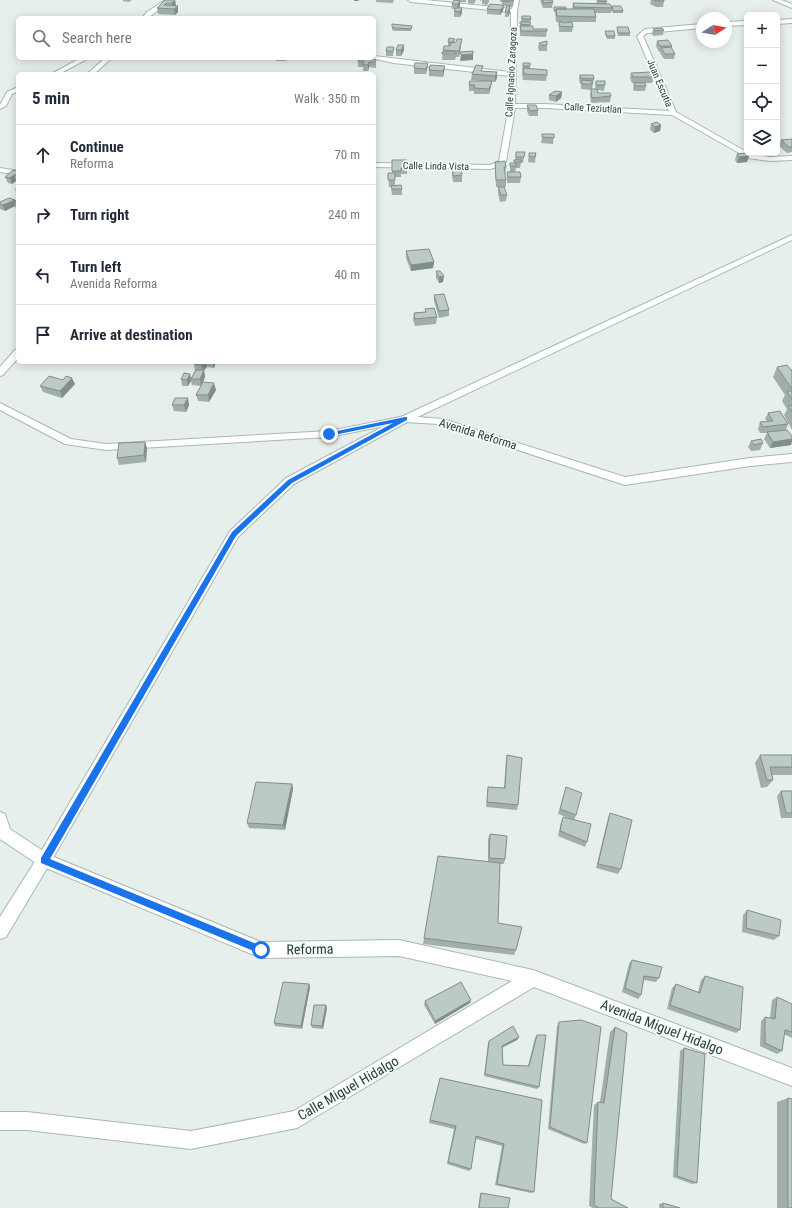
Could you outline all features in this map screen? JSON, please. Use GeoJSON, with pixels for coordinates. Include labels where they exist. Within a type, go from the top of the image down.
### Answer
{"type":"FeatureCollection","features":[{"type":"Feature","properties":{"kind":"street"},"geometry":{"type":"LineString","coordinates":[[147,16],[168,0]]}},
{"type":"Feature","properties":{"kind":"street"},"geometry":{"type":"LineString","coordinates":[[411,0],[514,11]]}},
{"type":"Feature","properties":{"kind":"street","name":"Calle Ignacio Zaragoza"},"geometry":{"type":"LineString","coordinates":[[498,165],[502,162],[512,106],[514,11],[516,0]]}},
{"type":"Feature","properties":{"kind":"street"},"geometry":{"type":"LineString","coordinates":[[776,0],[792,6]]}},
{"type":"Feature","properties":{"kind":"street"},"geometry":{"type":"LineString","coordinates":[[780,22],[792,21]]}},
{"type":"Feature","properties":{"kind":"street"},"geometry":{"type":"LineString","coordinates":[[732,23],[744,23]]}},
{"type":"Feature","properties":{"kind":"street","name":"Juan Escutia"},"geometry":{"type":"LineString","coordinates":[[696,27],[645,31],[640,36],[673,113],[750,157],[770,159],[792,158]]}},
{"type":"Feature","properties":{"kind":"street"},"geometry":{"type":"LineString","coordinates":[[376,58],[512,74]]}},
{"type":"Feature","properties":{"kind":"street"},"geometry":{"type":"LineString","coordinates":[[58,72],[82,60]]}},
{"type":"Feature","properties":{"kind":"street"},"geometry":{"type":"LineString","coordinates":[[92,72],[107,60]]}},
{"type":"Feature","properties":{"kind":"street"},"geometry":{"type":"LineString","coordinates":[[0,107],[4,105],[9,93],[16,90]]}},
{"type":"Feature","properties":{"kind":"street","name":"Calle Teziutlan"},"geometry":{"type":"LineString","coordinates":[[512,106],[545,106],[673,113]]}},
{"type":"Feature","properties":{"kind":"street","name":"Calle Linda Vista"},"geometry":{"type":"LineString","coordinates":[[376,164],[450,167],[498,165]]}},
{"type":"Feature","properties":{"kind":"street"},"geometry":{"type":"LineString","coordinates":[[0,170],[16,173]]}},
{"type":"Feature","properties":{"kind":"street"},"geometry":{"type":"LineString","coordinates":[[0,931],[44,860],[234,534],[290,481],[405,419],[792,237]]}},
{"type":"Feature","properties":{"kind":"street"},"geometry":{"type":"LineString","coordinates":[[0,373],[16,354]]}},
{"type":"Feature","properties":{"kind":"street","name":"Avenida Reforma"},"geometry":{"type":"LineString","coordinates":[[0,406],[70,442],[106,447],[329,434],[405,419],[438,421],[625,481],[750,462],[792,458]]}},
{"type":"Feature","properties":{"kind":"street","name":"Reforma"},"geometry":{"type":"LineString","coordinates":[[0,819],[4,833],[44,860],[261,950],[399,948],[533,978]]}},
{"type":"Feature","properties":{"kind":"street","name":"Avenida Miguel Hidalgo"},"geometry":{"type":"LineString","coordinates":[[533,978],[792,1077]]}},
{"type":"Feature","properties":{"kind":"street","name":"Calle Miguel Hidalgo"},"geometry":{"type":"LineString","coordinates":[[0,1121],[27,1121],[191,1140],[297,1119],[533,978]]}},
{"type":"Feature","properties":{"kind":"building"},"geometry":{"type":"Polygon","coordinates":[[[165,0],[175,0],[172,3],[167,3],[164,5],[178,6],[174,9],[157,8],[165,0]]]}},
{"type":"Feature","properties":{"kind":"building"},"geometry":{"type":"Polygon","coordinates":[[[454,0],[460,1],[458,4],[452,4],[454,0]]]}},
{"type":"Feature","properties":{"kind":"building"},"geometry":{"type":"Polygon","coordinates":[[[503,0],[514,0],[503,1],[503,0]]]}},
{"type":"Feature","properties":{"kind":"building"},"geometry":{"type":"Polygon","coordinates":[[[543,0],[552,0],[553,2],[543,3],[543,0]]]}},
{"type":"Feature","properties":{"kind":"building"},"geometry":{"type":"Polygon","coordinates":[[[597,0],[606,0],[607,2],[598,1],[597,0]]]}},
{"type":"Feature","properties":{"kind":"building"},"geometry":{"type":"Polygon","coordinates":[[[573,3],[610,4],[612,8],[574,7],[573,3]]]}},
{"type":"Feature","properties":{"kind":"building"},"geometry":{"type":"Polygon","coordinates":[[[490,4],[504,6],[500,10],[487,9],[490,4]]]}},
{"type":"Feature","properties":{"kind":"building"},"geometry":{"type":"Polygon","coordinates":[[[507,6],[510,6],[508,12],[505,12],[507,6]]]}},
{"type":"Feature","properties":{"kind":"building"},"geometry":{"type":"Polygon","coordinates":[[[612,6],[621,6],[623,11],[613,11],[612,6]]]}},
{"type":"Feature","properties":{"kind":"building"},"geometry":{"type":"Polygon","coordinates":[[[554,7],[566,7],[566,9],[554,10],[554,7]]]}},
{"type":"Feature","properties":{"kind":"building"},"geometry":{"type":"Polygon","coordinates":[[[456,8],[462,8],[460,12],[454,11],[456,8]]]}},
{"type":"Feature","properties":{"kind":"building"},"geometry":{"type":"Polygon","coordinates":[[[556,9],[594,9],[596,17],[557,16],[556,9]]]}},
{"type":"Feature","properties":{"kind":"building"},"geometry":{"type":"Polygon","coordinates":[[[522,16],[530,16],[531,19],[522,19],[522,16]]]}},
{"type":"Feature","properties":{"kind":"building"},"geometry":{"type":"Polygon","coordinates":[[[520,22],[530,22],[530,25],[520,24],[520,22]]]}},
{"type":"Feature","properties":{"kind":"building"},"geometry":{"type":"Polygon","coordinates":[[[559,22],[572,22],[573,27],[559,26],[559,22]]]}},
{"type":"Feature","properties":{"kind":"building"},"geometry":{"type":"Polygon","coordinates":[[[392,24],[412,26],[411,29],[395,28],[392,27],[392,24]]]}},
{"type":"Feature","properties":{"kind":"building"},"geometry":{"type":"Polygon","coordinates":[[[520,26],[533,26],[533,29],[547,29],[547,31],[521,31],[520,26]]]}},
{"type":"Feature","properties":{"kind":"building"},"geometry":{"type":"Polygon","coordinates":[[[617,27],[628,27],[630,33],[618,33],[617,27]]]}},
{"type":"Feature","properties":{"kind":"building"},"geometry":{"type":"Polygon","coordinates":[[[662,28],[664,30],[655,31],[653,29],[662,28]]]}},
{"type":"Feature","properties":{"kind":"building"},"geometry":{"type":"Polygon","coordinates":[[[605,31],[614,31],[615,36],[607,36],[605,31]]]}},
{"type":"Feature","properties":{"kind":"building"},"geometry":{"type":"Polygon","coordinates":[[[449,38],[455,39],[453,42],[448,42],[449,38]]]}},
{"type":"Feature","properties":{"kind":"building"},"geometry":{"type":"Polygon","coordinates":[[[457,39],[462,39],[459,51],[443,50],[444,46],[450,46],[451,43],[456,42],[457,39]]]}},
{"type":"Feature","properties":{"kind":"building"},"geometry":{"type":"Polygon","coordinates":[[[668,40],[672,46],[660,46],[657,41],[668,40]]]}},
{"type":"Feature","properties":{"kind":"building"},"geometry":{"type":"Polygon","coordinates":[[[547,41],[547,45],[540,45],[539,43],[547,41]]]}},
{"type":"Feature","properties":{"kind":"building"},"geometry":{"type":"Polygon","coordinates":[[[398,45],[404,45],[401,50],[396,50],[398,45]]]}},
{"type":"Feature","properties":{"kind":"building"},"geometry":{"type":"Polygon","coordinates":[[[387,47],[394,47],[393,51],[386,51],[387,47]]]}},
{"type":"Feature","properties":{"kind":"building"},"geometry":{"type":"Polygon","coordinates":[[[671,47],[675,54],[665,54],[661,48],[671,47]]]}},
{"type":"Feature","properties":{"kind":"building"},"geometry":{"type":"Polygon","coordinates":[[[473,51],[473,54],[461,55],[460,52],[473,51]]]}},
{"type":"Feature","properties":{"kind":"building"},"geometry":{"type":"Polygon","coordinates":[[[442,52],[456,52],[455,54],[442,54],[442,52]]]}},
{"type":"Feature","properties":{"kind":"building"},"geometry":{"type":"Polygon","coordinates":[[[376,60],[375,62],[369,62],[368,65],[363,65],[364,61],[358,61],[376,60]]]}},
{"type":"Feature","properties":{"kind":"building"},"geometry":{"type":"Polygon","coordinates":[[[415,63],[428,63],[426,69],[414,68],[415,63]]]}},
{"type":"Feature","properties":{"kind":"building"},"geometry":{"type":"Polygon","coordinates":[[[523,63],[530,63],[530,66],[523,66],[523,63]]]}},
{"type":"Feature","properties":{"kind":"building"},"geometry":{"type":"Polygon","coordinates":[[[430,65],[445,66],[443,71],[429,70],[430,65]]]}},
{"type":"Feature","properties":{"kind":"building"},"geometry":{"type":"Polygon","coordinates":[[[476,65],[483,66],[481,71],[497,72],[495,76],[472,74],[476,65]]]}},
{"type":"Feature","properties":{"kind":"building"},"geometry":{"type":"Polygon","coordinates":[[[523,68],[547,70],[547,75],[524,74],[523,68]]]}},
{"type":"Feature","properties":{"kind":"building"},"geometry":{"type":"Polygon","coordinates":[[[651,72],[654,77],[633,77],[631,73],[651,72]]]}},
{"type":"Feature","properties":{"kind":"building"},"geometry":{"type":"Polygon","coordinates":[[[580,75],[593,75],[594,79],[580,78],[580,75]]]}},
{"type":"Feature","properties":{"kind":"building"},"geometry":{"type":"Polygon","coordinates":[[[582,80],[592,81],[592,84],[582,84],[582,80]]]}},
{"type":"Feature","properties":{"kind":"building"},"geometry":{"type":"Polygon","coordinates":[[[470,81],[492,81],[489,89],[474,88],[475,85],[469,85],[470,81]]]}},
{"type":"Feature","properties":{"kind":"building"},"geometry":{"type":"Polygon","coordinates":[[[596,81],[605,81],[605,85],[596,85],[596,81]]]}},
{"type":"Feature","properties":{"kind":"building"},"geometry":{"type":"Polygon","coordinates":[[[634,83],[645,83],[646,86],[635,86],[634,83]]]}},
{"type":"Feature","properties":{"kind":"building"},"geometry":{"type":"Polygon","coordinates":[[[591,89],[597,89],[598,93],[610,93],[611,96],[592,98],[591,89]]]}},
{"type":"Feature","properties":{"kind":"building"},"geometry":{"type":"Polygon","coordinates":[[[555,91],[562,92],[556,96],[549,95],[555,91]]]}},
{"type":"Feature","properties":{"kind":"building"},"geometry":{"type":"Polygon","coordinates":[[[527,105],[536,105],[538,110],[530,111],[527,105]]]}},
{"type":"Feature","properties":{"kind":"building"},"geometry":{"type":"Polygon","coordinates":[[[657,122],[661,125],[655,127],[651,124],[657,122]]]}},
{"type":"Feature","properties":{"kind":"building"},"geometry":{"type":"Polygon","coordinates":[[[542,134],[554,134],[554,138],[542,137],[542,134]]]}},
{"type":"Feature","properties":{"kind":"building"},"geometry":{"type":"Polygon","coordinates":[[[792,139],[792,147],[789,147],[781,140],[792,139]]]}},
{"type":"Feature","properties":{"kind":"building"},"geometry":{"type":"Polygon","coordinates":[[[516,152],[525,152],[524,157],[516,157],[516,152]]]}},
{"type":"Feature","properties":{"kind":"building"},"geometry":{"type":"Polygon","coordinates":[[[529,153],[536,153],[535,157],[529,156],[529,153]]]}},
{"type":"Feature","properties":{"kind":"building"},"geometry":{"type":"Polygon","coordinates":[[[744,153],[744,156],[749,156],[739,157],[737,154],[744,153]]]}},
{"type":"Feature","properties":{"kind":"building"},"geometry":{"type":"Polygon","coordinates":[[[392,160],[407,160],[407,168],[401,168],[401,171],[392,171],[392,160]]]}},
{"type":"Feature","properties":{"kind":"building"},"geometry":{"type":"Polygon","coordinates":[[[514,160],[521,160],[521,162],[514,162],[514,160]]]}},
{"type":"Feature","properties":{"kind":"building"},"geometry":{"type":"Polygon","coordinates":[[[505,161],[506,167],[504,167],[506,180],[496,180],[495,162],[505,161]]]}},
{"type":"Feature","properties":{"kind":"building"},"geometry":{"type":"Polygon","coordinates":[[[510,163],[516,163],[516,166],[510,166],[510,163]]]}},
{"type":"Feature","properties":{"kind":"building"},"geometry":{"type":"Polygon","coordinates":[[[452,168],[461,168],[462,175],[453,176],[452,168]]]}},
{"type":"Feature","properties":{"kind":"building"},"geometry":{"type":"Polygon","coordinates":[[[13,170],[16,171],[16,175],[10,178],[5,177],[13,170]]]}},
{"type":"Feature","properties":{"kind":"building"},"geometry":{"type":"Polygon","coordinates":[[[507,172],[520,172],[521,177],[508,177],[507,172]]]}},
{"type":"Feature","properties":{"kind":"building"},"geometry":{"type":"Polygon","coordinates":[[[388,173],[395,173],[395,180],[388,180],[388,173]]]}},
{"type":"Feature","properties":{"kind":"building"},"geometry":{"type":"Polygon","coordinates":[[[401,185],[402,189],[392,189],[391,186],[401,185]]]}},
{"type":"Feature","properties":{"kind":"building"},"geometry":{"type":"Polygon","coordinates":[[[498,187],[504,187],[507,195],[501,195],[498,187]]]}},
{"type":"Feature","properties":{"kind":"building"},"geometry":{"type":"Polygon","coordinates":[[[9,198],[15,200],[3,205],[0,204],[0,202],[9,198]]]}},
{"type":"Feature","properties":{"kind":"building"},"geometry":{"type":"Polygon","coordinates":[[[429,249],[434,262],[411,265],[406,251],[429,249]]]}},
{"type":"Feature","properties":{"kind":"building"},"geometry":{"type":"Polygon","coordinates":[[[436,271],[440,271],[444,276],[439,277],[436,271]]]}},
{"type":"Feature","properties":{"kind":"building"},"geometry":{"type":"Polygon","coordinates":[[[444,294],[449,310],[439,311],[434,295],[444,294]]]}},
{"type":"Feature","properties":{"kind":"building"},"geometry":{"type":"Polygon","coordinates":[[[434,308],[437,317],[415,319],[414,313],[426,312],[425,309],[434,308]]]}},
{"type":"Feature","properties":{"kind":"building"},"geometry":{"type":"Polygon","coordinates":[[[787,365],[792,370],[792,389],[777,367],[787,365]]]}},
{"type":"Feature","properties":{"kind":"building"},"geometry":{"type":"Polygon","coordinates":[[[196,370],[204,370],[200,379],[191,379],[196,370]]]}},
{"type":"Feature","properties":{"kind":"building"},"geometry":{"type":"Polygon","coordinates":[[[184,373],[190,374],[187,380],[181,379],[184,373]]]}},
{"type":"Feature","properties":{"kind":"building"},"geometry":{"type":"Polygon","coordinates":[[[49,376],[63,380],[66,376],[72,378],[60,391],[40,386],[49,376]]]}},
{"type":"Feature","properties":{"kind":"building"},"geometry":{"type":"Polygon","coordinates":[[[203,382],[214,383],[208,395],[196,395],[203,382]]]}},
{"type":"Feature","properties":{"kind":"building"},"geometry":{"type":"Polygon","coordinates":[[[787,391],[792,391],[792,400],[787,391]]]}},
{"type":"Feature","properties":{"kind":"building"},"geometry":{"type":"Polygon","coordinates":[[[175,398],[188,398],[184,405],[172,405],[175,398]]]}},
{"type":"Feature","properties":{"kind":"building"},"geometry":{"type":"Polygon","coordinates":[[[792,405],[792,412],[788,406],[792,405]]]}},
{"type":"Feature","properties":{"kind":"building"},"geometry":{"type":"Polygon","coordinates":[[[780,411],[788,424],[763,427],[760,422],[773,421],[768,413],[780,411]]]}},
{"type":"Feature","properties":{"kind":"building"},"geometry":{"type":"Polygon","coordinates":[[[787,430],[792,436],[792,439],[773,442],[767,432],[787,430]]]}},
{"type":"Feature","properties":{"kind":"building"},"geometry":{"type":"Polygon","coordinates":[[[761,439],[763,443],[754,445],[751,441],[761,439]]]}},
{"type":"Feature","properties":{"kind":"building"},"geometry":{"type":"Polygon","coordinates":[[[145,442],[144,455],[117,458],[119,443],[145,442]]]}},
{"type":"Feature","properties":{"kind":"building"},"geometry":{"type":"Polygon","coordinates":[[[507,755],[522,758],[518,805],[487,802],[488,787],[505,788],[507,755]]]}},
{"type":"Feature","properties":{"kind":"building"},"geometry":{"type":"Polygon","coordinates":[[[760,755],[792,755],[792,767],[770,767],[773,780],[767,780],[760,755]]]}},
{"type":"Feature","properties":{"kind":"building"},"geometry":{"type":"Polygon","coordinates":[[[256,782],[292,784],[283,825],[247,823],[256,782]]]}},
{"type":"Feature","properties":{"kind":"building"},"geometry":{"type":"Polygon","coordinates":[[[566,787],[582,793],[576,815],[560,809],[566,787]]]}},
{"type":"Feature","properties":{"kind":"building"},"geometry":{"type":"Polygon","coordinates":[[[781,791],[792,791],[792,813],[786,813],[781,791]]]}},
{"type":"Feature","properties":{"kind":"building"},"geometry":{"type":"Polygon","coordinates":[[[610,813],[632,820],[621,869],[598,864],[610,813]]]}},
{"type":"Feature","properties":{"kind":"building"},"geometry":{"type":"Polygon","coordinates":[[[563,817],[591,824],[587,842],[560,831],[563,817]]]}},
{"type":"Feature","properties":{"kind":"building"},"geometry":{"type":"Polygon","coordinates":[[[490,834],[507,836],[505,859],[489,858],[490,834]]]}},
{"type":"Feature","properties":{"kind":"building"},"geometry":{"type":"Polygon","coordinates":[[[438,856],[500,863],[498,923],[522,927],[516,950],[424,938],[438,856]]]}},
{"type":"Feature","properties":{"kind":"building"},"geometry":{"type":"Polygon","coordinates":[[[747,910],[781,920],[779,936],[746,928],[747,910]]]}},
{"type":"Feature","properties":{"kind":"building"},"geometry":{"type":"Polygon","coordinates":[[[632,960],[662,967],[659,978],[644,976],[641,995],[625,988],[632,960]]]}},
{"type":"Feature","properties":{"kind":"building"},"geometry":{"type":"Polygon","coordinates":[[[705,976],[743,987],[740,1030],[670,1005],[676,984],[700,993],[705,976]]]}},
{"type":"Feature","properties":{"kind":"building"},"geometry":{"type":"Polygon","coordinates":[[[283,982],[309,984],[301,1026],[274,1023],[283,982]]]}},
{"type":"Feature","properties":{"kind":"building"},"geometry":{"type":"Polygon","coordinates":[[[461,982],[471,1000],[435,1021],[425,1001],[461,982]]]}},
{"type":"Feature","properties":{"kind":"building"},"geometry":{"type":"Polygon","coordinates":[[[777,997],[792,1004],[792,1032],[785,1030],[782,1051],[765,1043],[765,1017],[775,1019],[777,997]]]}},
{"type":"Feature","properties":{"kind":"building"},"geometry":{"type":"Polygon","coordinates":[[[314,1005],[326,1005],[322,1026],[311,1025],[314,1005]]]}},
{"type":"Feature","properties":{"kind":"building"},"geometry":{"type":"Polygon","coordinates":[[[581,1020],[601,1027],[587,1143],[550,1127],[559,1022],[581,1020]]]}},
{"type":"Feature","properties":{"kind":"building"},"geometry":{"type":"Polygon","coordinates":[[[513,1026],[519,1037],[502,1046],[503,1065],[529,1066],[537,1035],[546,1035],[539,1087],[485,1074],[489,1041],[513,1026]]]}},
{"type":"Feature","properties":{"kind":"building"},"geometry":{"type":"Polygon","coordinates":[[[615,1027],[627,1033],[611,1199],[628,1208],[599,1208],[594,1205],[598,1102],[604,1103],[615,1027]]]}},
{"type":"Feature","properties":{"kind":"building"},"geometry":{"type":"Polygon","coordinates":[[[684,1048],[705,1054],[697,1183],[677,1176],[684,1048]]]}},
{"type":"Feature","properties":{"kind":"building"},"geometry":{"type":"Polygon","coordinates":[[[440,1078],[542,1100],[534,1192],[497,1184],[504,1144],[476,1136],[471,1169],[448,1162],[456,1126],[430,1120],[440,1078]]]}},
{"type":"Feature","properties":{"kind":"building"},"geometry":{"type":"Polygon","coordinates":[[[788,1098],[792,1099],[792,1208],[788,1208],[788,1098]]]}},
{"type":"Feature","properties":{"kind":"building"},"geometry":{"type":"Polygon","coordinates":[[[481,1193],[510,1198],[508,1208],[479,1208],[481,1193]]]}},
{"type":"Feature","properties":{"kind":"building"},"geometry":{"type":"Polygon","coordinates":[[[663,1203],[680,1208],[663,1208],[663,1203]]]}},
{"type":"Feature","properties":{"kind":"route"},"geometry":{"type":"LineString","coordinates":[[261,950],[44,860],[234,534],[290,481],[405,419],[329,434]]}}]}
